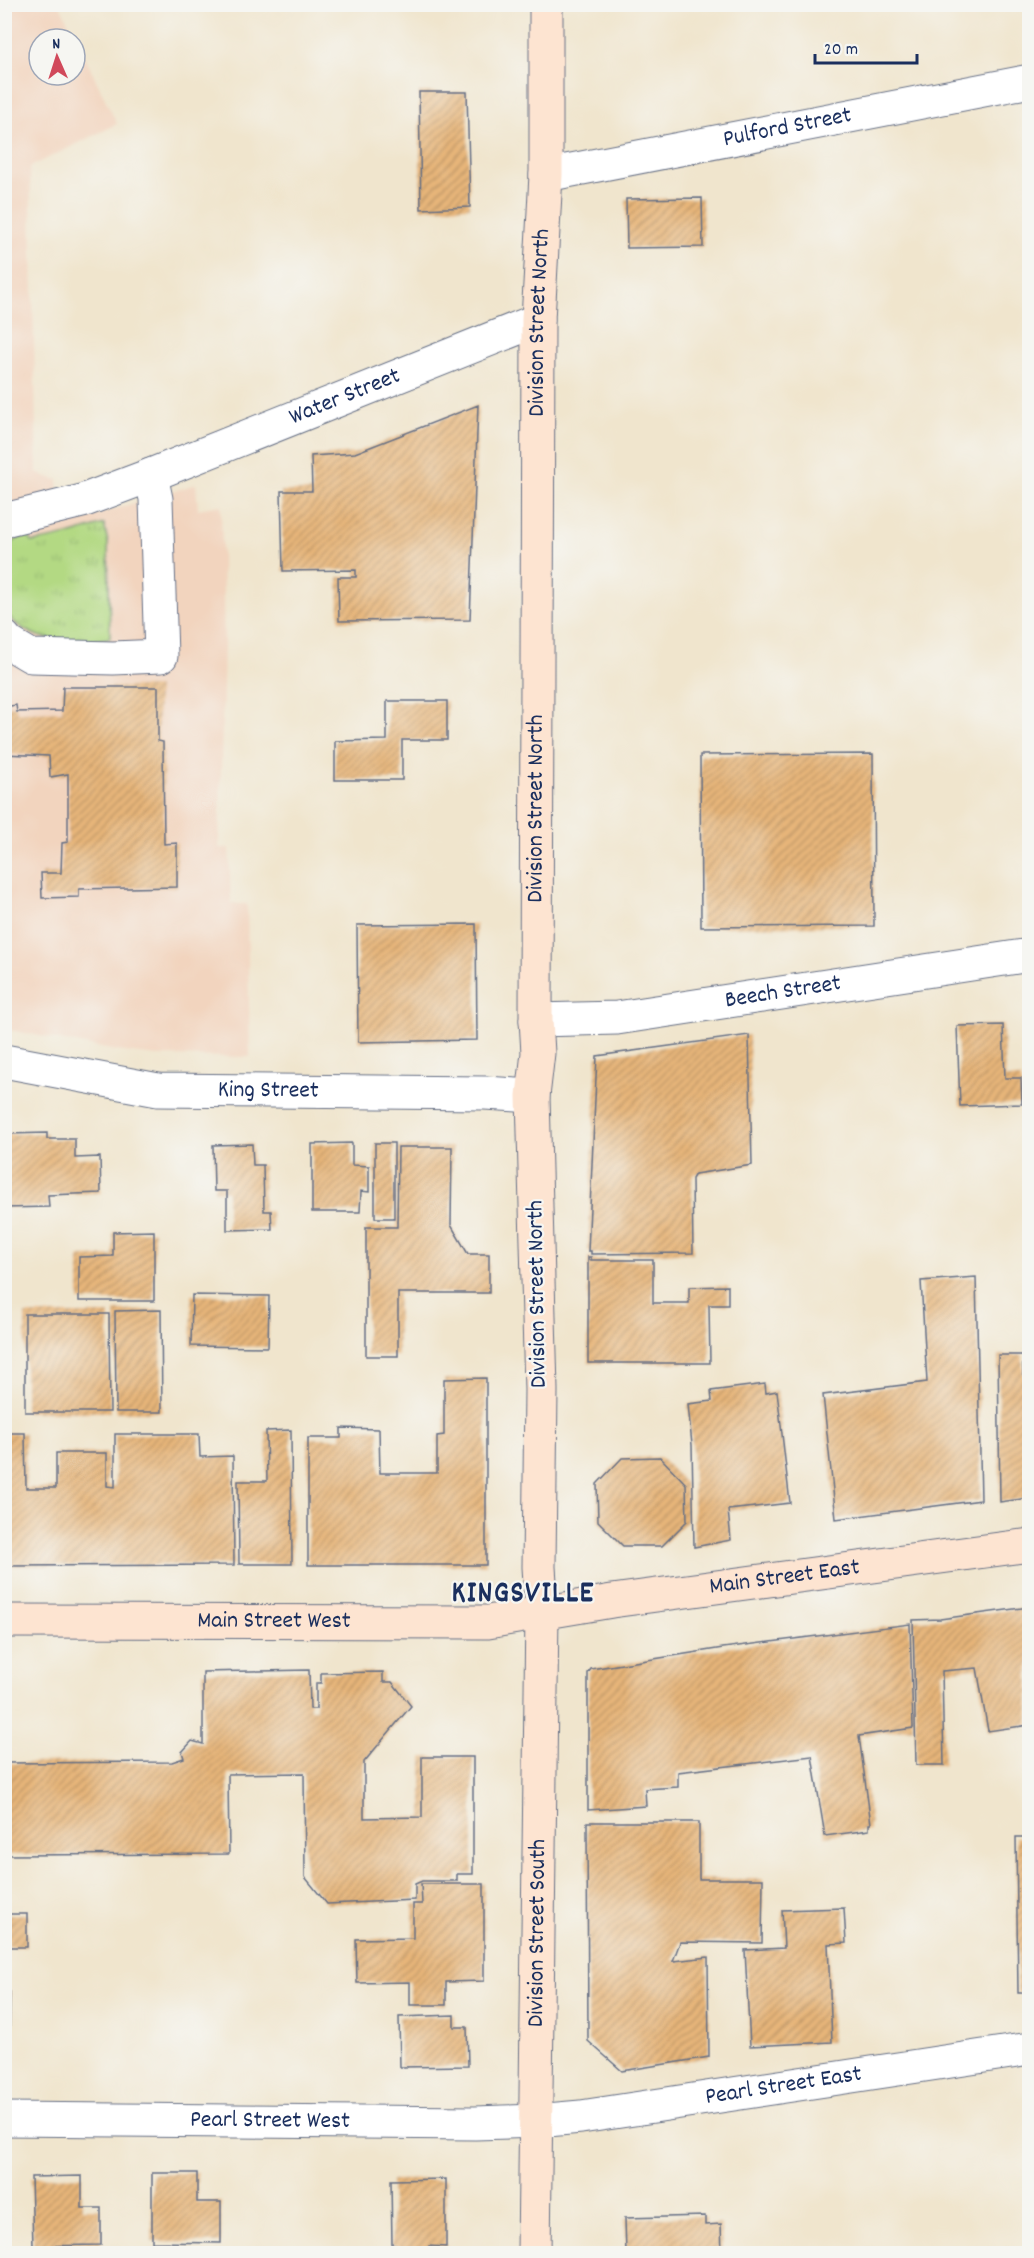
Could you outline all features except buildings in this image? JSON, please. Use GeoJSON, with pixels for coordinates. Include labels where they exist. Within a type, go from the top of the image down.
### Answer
{"type":"FeatureCollection","features":[{"type":"Feature","properties":{"kind":"main road","name":"Division Street North"},"geometry":{"type":"LineString","coordinates":[[542,1612],[538,1567],[541,1390],[533,1096],[538,1053],[536,1020],[538,320],[546,175],[546,4]]}},
{"type":"Feature","properties":{"kind":"main road","name":"Main Street East"},"geometry":{"type":"LineString","coordinates":[[542,1612],[1029,1545]]}},
{"type":"Feature","properties":{"kind":"main road","name":"Main Street West"},"geometry":{"type":"LineString","coordinates":[[4,1621],[488,1622],[542,1612]]}},
{"type":"Feature","properties":{"kind":"main road","name":"Division Street South"},"geometry":{"type":"LineString","coordinates":[[534,2253],[542,1612]]}},
{"type":"Feature","properties":{"kind":"street","name":"Pulford Street"},"geometry":{"type":"LineString","coordinates":[[546,175],[1029,81]]}},
{"type":"Feature","properties":{"kind":"street","name":"Water Street"},"geometry":{"type":"LineString","coordinates":[[4,520],[82,501],[538,320]]}},
{"type":"Feature","properties":{"kind":"street"},"geometry":{"type":"LineString","coordinates":[[4,637],[9,644],[32,656],[160,657],[156,500],[151,475]]}},
{"type":"Feature","properties":{"kind":"street","name":"Beech Street"},"geometry":{"type":"LineString","coordinates":[[536,1020],[617,1018],[1029,955]]}},
{"type":"Feature","properties":{"kind":"street","name":"King Street"},"geometry":{"type":"LineString","coordinates":[[4,1061],[158,1090],[484,1093],[533,1096]]}},
{"type":"Feature","properties":{"kind":"street","name":"Pearl Street East"},"geometry":{"type":"LineString","coordinates":[[536,2121],[581,2117],[1029,2049]]}},
{"type":"Feature","properties":{"kind":"street","name":"Pearl Street West"},"geometry":{"type":"LineString","coordinates":[[4,2119],[464,2123],[536,2121]]}},
{"type":"Feature","properties":{"kind":"shaded area"},"geometry":{"type":"Polygon","coordinates":[[[4,5],[60,5],[71,27],[27,27],[27,87],[87,87],[87,61],[117,124],[30,167],[37,472],[58,480],[61,526],[196,484],[198,509],[221,505],[224,644],[219,848],[229,848],[231,904],[247,904],[250,1057],[157,1056],[117,1051],[5,1029],[4,5]]]}},
{"type":"Feature","properties":{"kind":"green space"},"geometry":{"type":"Polygon","coordinates":[[[104,524],[108,543],[110,638],[81,641],[53,640],[26,631],[15,623],[5,612],[5,547],[19,538],[29,536],[31,542],[41,541],[104,524]]]}},
{"type":"Feature","properties":{"kind":"district","name":"KINGSVILLE"},"geometry":{"type":"Point","coordinates":[523,1595]}}]}
